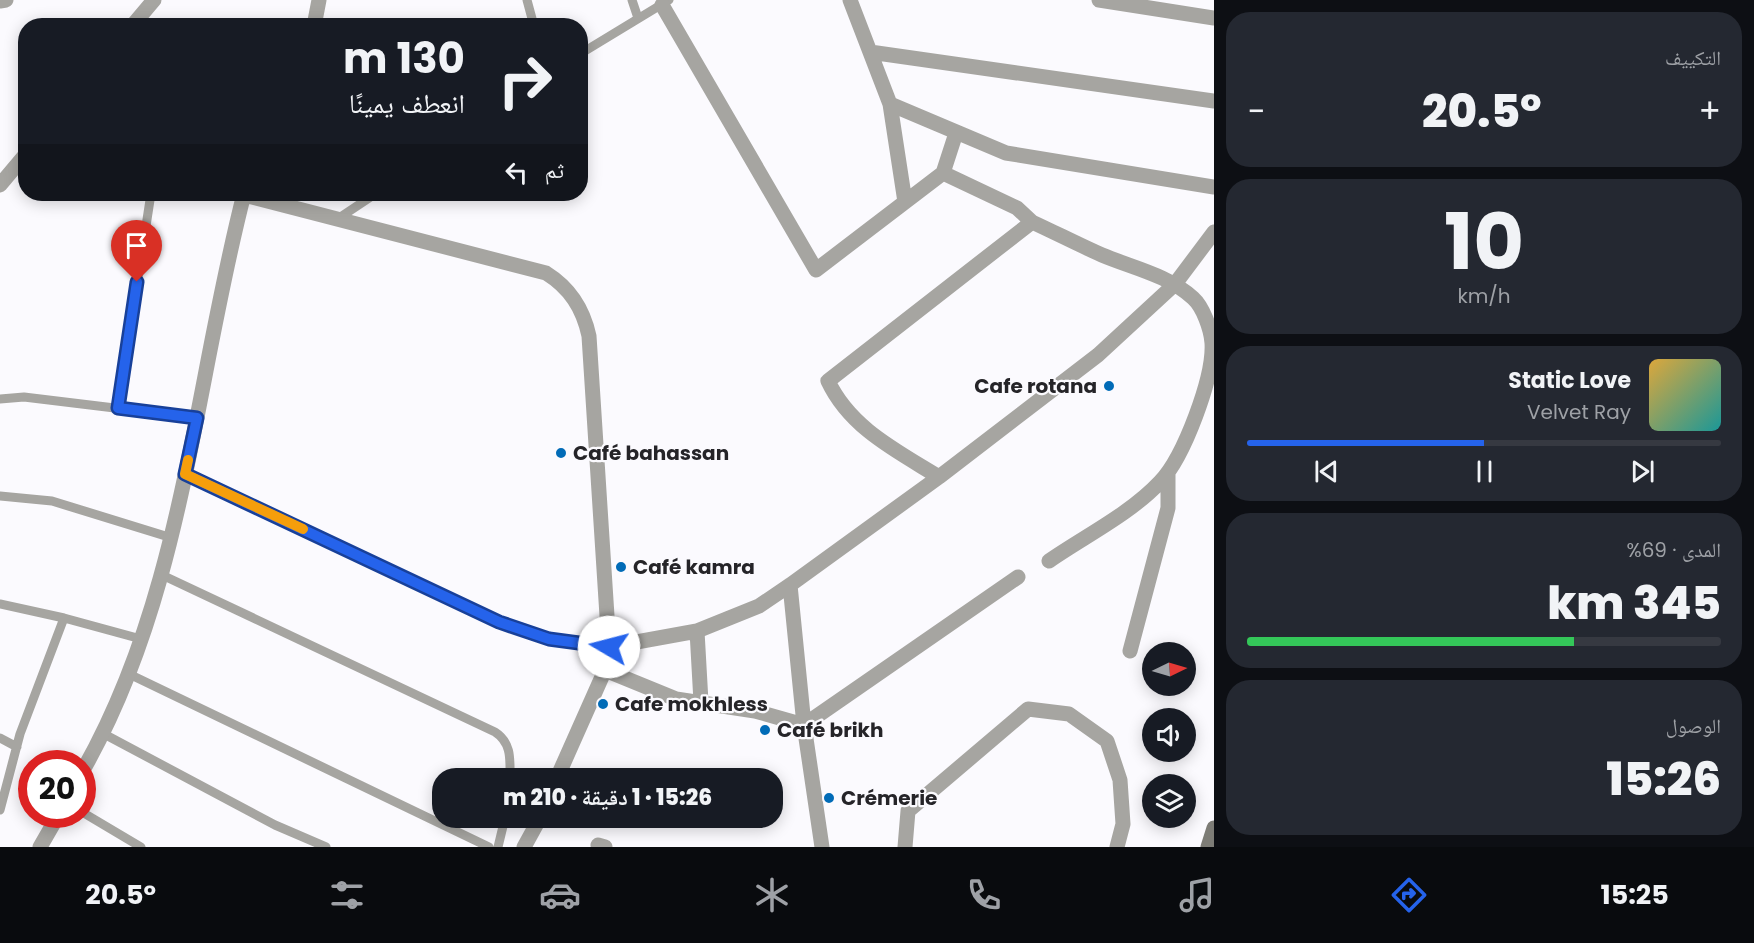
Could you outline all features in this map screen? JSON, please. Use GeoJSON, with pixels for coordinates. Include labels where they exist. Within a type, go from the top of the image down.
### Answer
{"type":"FeatureCollection","features":[{"type":"Feature","properties":{"kind":"street"},"geometry":{"type":"LineString","coordinates":[[0,1],[6,0]]}},
{"type":"Feature","properties":{"kind":"street"},"geometry":{"type":"LineString","coordinates":[[139,18],[154,0]]}},
{"type":"Feature","properties":{"kind":"street"},"geometry":{"type":"LineString","coordinates":[[316,18],[319,0]]}},
{"type":"Feature","properties":{"kind":"street"},"geometry":{"type":"LineString","coordinates":[[850,0],[890,104],[905,202]]}},
{"type":"Feature","properties":{"kind":"street"},"geometry":{"type":"LineString","coordinates":[[1099,0],[1214,18]]}},
{"type":"Feature","properties":{"kind":"street"},"geometry":{"type":"LineString","coordinates":[[666,2],[816,270],[943,173],[956,133]]}},
{"type":"Feature","properties":{"kind":"street"},"geometry":{"type":"LineString","coordinates":[[870,52],[1214,101]]}},
{"type":"Feature","properties":{"kind":"street"},"geometry":{"type":"LineString","coordinates":[[890,104],[1006,153],[1214,187]]}},
{"type":"Feature","properties":{"kind":"street"},"geometry":{"type":"LineString","coordinates":[[0,185],[18,164]]}},
{"type":"Feature","properties":{"kind":"street"},"geometry":{"type":"LineString","coordinates":[[943,173],[1017,208],[1032,222],[1102,255],[1175,284],[1195,299],[1208,313],[1211,334],[1209,366],[1184,446],[1168,473],[1144,497],[1049,561]]}},
{"type":"Feature","properties":{"kind":"street"},"geometry":{"type":"LineString","coordinates":[[95,750],[104,734],[129,674],[172,538],[243,201]]}},
{"type":"Feature","properties":{"kind":"street"},"geometry":{"type":"LineString","coordinates":[[269,201],[546,273],[559,281],[578,303],[589,336],[609,647],[605,670],[561,768]]}},
{"type":"Feature","properties":{"kind":"street"},"geometry":{"type":"LineString","coordinates":[[939,477],[872,435],[838,401],[828,381],[1032,222]]}},
{"type":"Feature","properties":{"kind":"street"},"geometry":{"type":"LineString","coordinates":[[609,647],[697,631],[759,606],[790,585],[939,477],[1098,355],[1175,284],[1214,232]]}},
{"type":"Feature","properties":{"kind":"street"},"geometry":{"type":"LineString","coordinates":[[1130,651],[1168,508],[1168,473]]}},
{"type":"Feature","properties":{"kind":"street"},"geometry":{"type":"LineString","coordinates":[[804,725],[1018,577]]}},
{"type":"Feature","properties":{"kind":"street"},"geometry":{"type":"LineString","coordinates":[[790,585],[804,725],[822,847]]}},
{"type":"Feature","properties":{"kind":"street"},"geometry":{"type":"LineString","coordinates":[[697,631],[700,702]]}},
{"type":"Feature","properties":{"kind":"street"},"geometry":{"type":"LineString","coordinates":[[605,670],[676,699],[754,711],[804,725]]}},
{"type":"Feature","properties":{"kind":"street"},"geometry":{"type":"LineString","coordinates":[[905,847],[908,811],[1028,709],[1069,714],[1107,741],[1120,780],[1123,824],[1117,847]]}},
{"type":"Feature","properties":{"kind":"street"},"geometry":{"type":"LineString","coordinates":[[40,847],[50,828]]}},
{"type":"Feature","properties":{"kind":"street"},"geometry":{"type":"LineString","coordinates":[[524,847],[534,828]]}},
{"type":"Feature","properties":{"kind":"street"},"geometry":{"type":"LineString","coordinates":[[1208,847],[1214,828]]}},
{"type":"Feature","properties":{"kind":"lane"},"geometry":{"type":"LineString","coordinates":[[527,0],[532,18]]}},
{"type":"Feature","properties":{"kind":"lane"},"geometry":{"type":"LineString","coordinates":[[632,0],[638,18]]}},
{"type":"Feature","properties":{"kind":"lane"},"geometry":{"type":"LineString","coordinates":[[588,49],[666,2]]}},
{"type":"Feature","properties":{"kind":"lane"},"geometry":{"type":"LineString","coordinates":[[118,408],[150,201]]}},
{"type":"Feature","properties":{"kind":"lane"},"geometry":{"type":"LineString","coordinates":[[336,220],[364,201]]}},
{"type":"Feature","properties":{"kind":"lane"},"geometry":{"type":"LineString","coordinates":[[0,399],[24,397],[197,418]]}},
{"type":"Feature","properties":{"kind":"lane"},"geometry":{"type":"LineString","coordinates":[[185,474],[499,622],[549,639],[609,647]]}},
{"type":"Feature","properties":{"kind":"lane"},"geometry":{"type":"LineString","coordinates":[[0,496],[52,501],[172,538]]}},
{"type":"Feature","properties":{"kind":"lane"},"geometry":{"type":"LineString","coordinates":[[162,575],[495,732],[506,740],[509,747],[510,768]]}},
{"type":"Feature","properties":{"kind":"lane"},"geometry":{"type":"LineString","coordinates":[[0,604],[64,618],[141,639]]}},
{"type":"Feature","properties":{"kind":"lane"},"geometry":{"type":"LineString","coordinates":[[0,810],[17,747],[64,618]]}},
{"type":"Feature","properties":{"kind":"lane"},"geometry":{"type":"LineString","coordinates":[[129,674],[489,847]]}},
{"type":"Feature","properties":{"kind":"lane"},"geometry":{"type":"LineString","coordinates":[[104,734],[275,825],[326,847]]}},
{"type":"Feature","properties":{"kind":"lane"},"geometry":{"type":"LineString","coordinates":[[0,738],[17,747]]}},
{"type":"Feature","properties":{"kind":"lane"},"geometry":{"type":"LineString","coordinates":[[96,820],[141,847]]}},
{"type":"Feature","properties":{"kind":"lane"},"geometry":{"type":"LineString","coordinates":[[498,847],[503,828]]}},
{"type":"Feature","properties":{"kind":"slow traffic"},"geometry":{"type":"LineString","coordinates":[[188,460],[185,474],[303,529]]}},
{"type":"Feature","properties":{"kind":"place","name":"Cafe rotana"},"geometry":{"type":"Point","coordinates":[1109,386]}},
{"type":"Feature","properties":{"kind":"place","name":"Café bahassan"},"geometry":{"type":"Point","coordinates":[561,453]}},
{"type":"Feature","properties":{"kind":"place","name":"Café kamra"},"geometry":{"type":"Point","coordinates":[621,567]}},
{"type":"Feature","properties":{"kind":"place","name":"Cafe mokhless"},"geometry":{"type":"Point","coordinates":[603,704]}},
{"type":"Feature","properties":{"kind":"place","name":"Café brikh"},"geometry":{"type":"Point","coordinates":[765,730]}},
{"type":"Feature","properties":{"kind":"place","name":"Crémerie"},"geometry":{"type":"Point","coordinates":[829,798]}},
{"type":"Feature","properties":{"kind":"route"},"geometry":{"type":"LineString","coordinates":[[137,282],[118,408],[197,418],[185,474],[499,622],[549,639],[609,647]]}}]}
